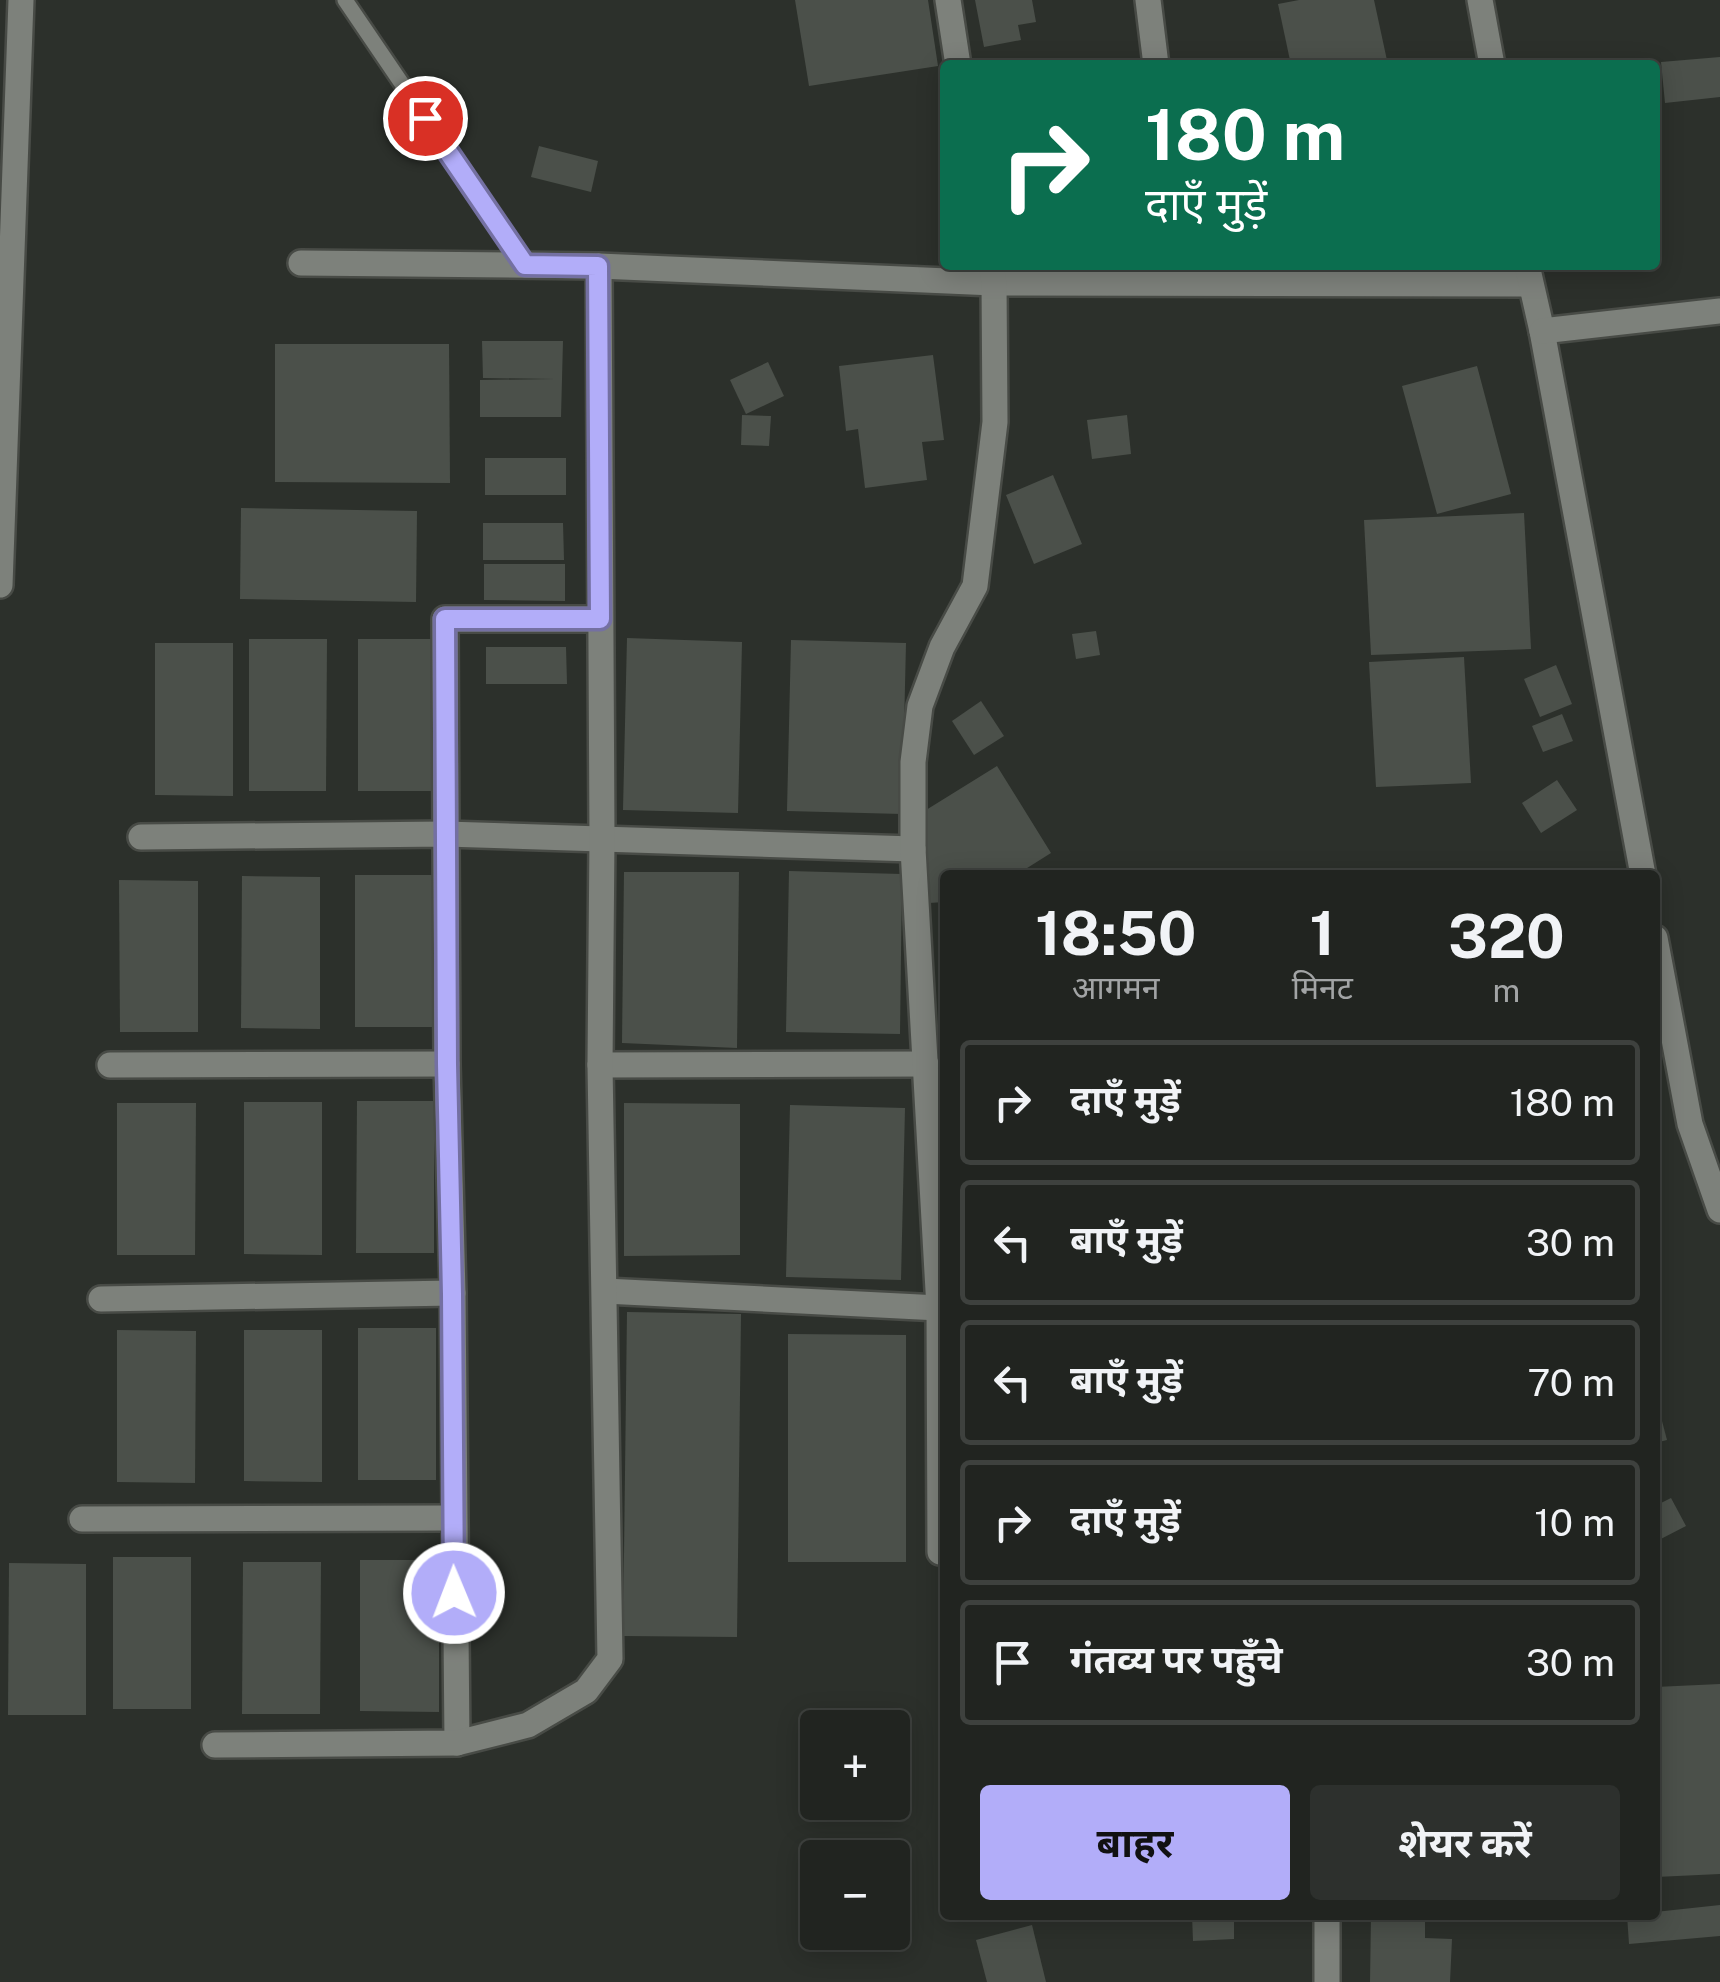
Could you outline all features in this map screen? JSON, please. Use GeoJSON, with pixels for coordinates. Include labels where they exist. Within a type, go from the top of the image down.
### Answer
{"type":"FeatureCollection","features":[{"type":"Feature","properties":{"kind":"street"},"geometry":{"type":"LineString","coordinates":[[0,586],[21,0]]}},
{"type":"Feature","properties":{"kind":"street"},"geometry":{"type":"LineString","coordinates":[[948,0],[957,60]]}},
{"type":"Feature","properties":{"kind":"street"},"geometry":{"type":"LineString","coordinates":[[1148,0],[1155,60]]}},
{"type":"Feature","properties":{"kind":"street"},"geometry":{"type":"LineString","coordinates":[[1480,0],[1491,60]]}},
{"type":"Feature","properties":{"kind":"street"},"geometry":{"type":"LineString","coordinates":[[301,263],[992,274],[1529,275],[1643,870]]}},
{"type":"Feature","properties":{"kind":"street"},"geometry":{"type":"LineString","coordinates":[[215,1746],[457,1743],[528,1726],[586,1691],[610,1659],[600,1065],[598,266]]}},
{"type":"Feature","properties":{"kind":"street"},"geometry":{"type":"LineString","coordinates":[[940,1552],[940,1308],[913,849],[914,762],[920,706],[942,648],[975,586],[995,422],[992,274]]}},
{"type":"Feature","properties":{"kind":"street"},"geometry":{"type":"LineString","coordinates":[[1542,330],[1720,311]]}},
{"type":"Feature","properties":{"kind":"street"},"geometry":{"type":"LineString","coordinates":[[457,1743],[445,619],[600,619]]}},
{"type":"Feature","properties":{"kind":"street"},"geometry":{"type":"LineString","coordinates":[[141,837],[446,834],[913,849]]}},
{"type":"Feature","properties":{"kind":"street"},"geometry":{"type":"LineString","coordinates":[[1660,965],[1690,1124],[1720,1210]]}},
{"type":"Feature","properties":{"kind":"street"},"geometry":{"type":"LineString","coordinates":[[110,1065],[447,1064]]}},
{"type":"Feature","properties":{"kind":"street"},"geometry":{"type":"LineString","coordinates":[[600,1065],[926,1064]]}},
{"type":"Feature","properties":{"kind":"street"},"geometry":{"type":"LineString","coordinates":[[605,1290],[940,1308]]}},
{"type":"Feature","properties":{"kind":"street"},"geometry":{"type":"LineString","coordinates":[[102,1299],[452,1294]]}},
{"type":"Feature","properties":{"kind":"street"},"geometry":{"type":"LineString","coordinates":[[82,1519],[453,1518]]}},
{"type":"Feature","properties":{"kind":"street"},"geometry":{"type":"LineString","coordinates":[[1327,1920],[1328,1982]]}},
{"type":"Feature","properties":{"kind":"lane"},"geometry":{"type":"LineString","coordinates":[[345,0],[525,265]]}},
{"type":"Feature","properties":{"kind":"building"},"geometry":{"type":"Polygon","coordinates":[[[795,0],[928,0],[938,66],[809,86],[795,0]]]}},
{"type":"Feature","properties":{"kind":"building"},"geometry":{"type":"Polygon","coordinates":[[[975,0],[1032,0],[1036,22],[1018,25],[1021,40],[984,47],[975,0]]]}},
{"type":"Feature","properties":{"kind":"building"},"geometry":{"type":"Polygon","coordinates":[[[1299,0],[1374,0],[1387,60],[1290,60],[1278,4],[1299,0]]]}},
{"type":"Feature","properties":{"kind":"building"},"geometry":{"type":"Polygon","coordinates":[[[1720,57],[1720,97],[1665,103],[1661,62],[1720,57]]]}},
{"type":"Feature","properties":{"kind":"building"},"geometry":{"type":"Polygon","coordinates":[[[539,146],[598,161],[591,192],[531,177],[539,146]]]}},
{"type":"Feature","properties":{"kind":"building"},"geometry":{"type":"Polygon","coordinates":[[[482,341],[563,341],[561,417],[480,417],[480,380],[555,379],[483,378],[482,341]]]}},
{"type":"Feature","properties":{"kind":"building"},"geometry":{"type":"Polygon","coordinates":[[[275,344],[449,344],[450,483],[275,482],[275,344]]]}},
{"type":"Feature","properties":{"kind":"building"},"geometry":{"type":"Polygon","coordinates":[[[933,355],[944,440],[922,442],[927,480],[865,488],[858,429],[846,431],[839,366],[933,355]]]}},
{"type":"Feature","properties":{"kind":"building"},"geometry":{"type":"Polygon","coordinates":[[[768,362],[784,396],[746,414],[730,380],[768,362]]]}},
{"type":"Feature","properties":{"kind":"building"},"geometry":{"type":"Polygon","coordinates":[[[1477,366],[1511,494],[1437,514],[1402,386],[1477,366]]]}},
{"type":"Feature","properties":{"kind":"building"},"geometry":{"type":"Polygon","coordinates":[[[742,415],[771,416],[769,446],[741,445],[742,415]]]}},
{"type":"Feature","properties":{"kind":"building"},"geometry":{"type":"Polygon","coordinates":[[[1127,415],[1131,454],[1092,459],[1087,420],[1127,415]]]}},
{"type":"Feature","properties":{"kind":"building"},"geometry":{"type":"Polygon","coordinates":[[[485,458],[566,458],[566,495],[485,495],[485,458]]]}},
{"type":"Feature","properties":{"kind":"building"},"geometry":{"type":"Polygon","coordinates":[[[1053,475],[1082,544],[1034,564],[1006,495],[1053,475]]]}},
{"type":"Feature","properties":{"kind":"building"},"geometry":{"type":"Polygon","coordinates":[[[241,508],[417,511],[416,602],[240,599],[241,508]]]}},
{"type":"Feature","properties":{"kind":"building"},"geometry":{"type":"Polygon","coordinates":[[[1524,513],[1531,649],[1371,655],[1364,520],[1524,513]]]}},
{"type":"Feature","properties":{"kind":"building"},"geometry":{"type":"Polygon","coordinates":[[[483,523],[563,523],[564,560],[483,560],[483,523]]]}},
{"type":"Feature","properties":{"kind":"building"},"geometry":{"type":"Polygon","coordinates":[[[484,564],[565,564],[565,601],[484,600],[484,564]]]}},
{"type":"Feature","properties":{"kind":"building"},"geometry":{"type":"Polygon","coordinates":[[[1096,631],[1100,655],[1076,659],[1072,634],[1096,631]]]}},
{"type":"Feature","properties":{"kind":"building"},"geometry":{"type":"Polygon","coordinates":[[[627,638],[742,642],[738,813],[623,810],[627,638]]]}},
{"type":"Feature","properties":{"kind":"building"},"geometry":{"type":"Polygon","coordinates":[[[249,639],[327,639],[326,791],[249,791],[249,639]]]}},
{"type":"Feature","properties":{"kind":"building"},"geometry":{"type":"Polygon","coordinates":[[[358,639],[436,639],[436,791],[358,791],[358,639]]]}},
{"type":"Feature","properties":{"kind":"building"},"geometry":{"type":"Polygon","coordinates":[[[791,640],[906,643],[902,814],[787,811],[791,640]]]}},
{"type":"Feature","properties":{"kind":"building"},"geometry":{"type":"Polygon","coordinates":[[[155,643],[233,643],[233,796],[155,795],[155,643]]]}},
{"type":"Feature","properties":{"kind":"building"},"geometry":{"type":"Polygon","coordinates":[[[486,647],[566,647],[567,684],[486,684],[486,647]]]}},
{"type":"Feature","properties":{"kind":"building"},"geometry":{"type":"Polygon","coordinates":[[[1464,657],[1471,783],[1376,787],[1369,662],[1464,657]]]}},
{"type":"Feature","properties":{"kind":"building"},"geometry":{"type":"Polygon","coordinates":[[[1556,665],[1572,704],[1540,717],[1524,679],[1556,665]]]}},
{"type":"Feature","properties":{"kind":"building"},"geometry":{"type":"Polygon","coordinates":[[[981,701],[1004,736],[974,755],[952,721],[981,701]]]}},
{"type":"Feature","properties":{"kind":"building"},"geometry":{"type":"Polygon","coordinates":[[[1562,714],[1573,741],[1543,752],[1532,726],[1562,714]]]}},
{"type":"Feature","properties":{"kind":"building"},"geometry":{"type":"Polygon","coordinates":[[[997,766],[1051,853],[1024,870],[940,870],[940,902],[929,903],[918,815],[997,766]]]}},
{"type":"Feature","properties":{"kind":"building"},"geometry":{"type":"Polygon","coordinates":[[[1557,780],[1577,810],[1541,833],[1522,803],[1557,780]]]}},
{"type":"Feature","properties":{"kind":"building"},"geometry":{"type":"Polygon","coordinates":[[[789,871],[902,874],[900,1034],[786,1032],[789,871]]]}},
{"type":"Feature","properties":{"kind":"building"},"geometry":{"type":"Polygon","coordinates":[[[624,872],[739,872],[737,1048],[622,1043],[624,872]]]}},
{"type":"Feature","properties":{"kind":"building"},"geometry":{"type":"Polygon","coordinates":[[[355,875],[433,875],[433,1027],[355,1027],[355,875]]]}},
{"type":"Feature","properties":{"kind":"building"},"geometry":{"type":"Polygon","coordinates":[[[242,876],[320,877],[320,1029],[241,1028],[242,876]]]}},
{"type":"Feature","properties":{"kind":"building"},"geometry":{"type":"Polygon","coordinates":[[[119,880],[198,881],[198,1032],[120,1032],[119,880]]]}},
{"type":"Feature","properties":{"kind":"building"},"geometry":{"type":"Polygon","coordinates":[[[357,1101],[434,1101],[434,1253],[356,1253],[357,1101]]]}},
{"type":"Feature","properties":{"kind":"building"},"geometry":{"type":"Polygon","coordinates":[[[244,1102],[322,1102],[322,1255],[244,1254],[244,1102]]]}},
{"type":"Feature","properties":{"kind":"building"},"geometry":{"type":"Polygon","coordinates":[[[117,1103],[196,1103],[195,1255],[117,1255],[117,1103]]]}},
{"type":"Feature","properties":{"kind":"building"},"geometry":{"type":"Polygon","coordinates":[[[624,1103],[740,1104],[740,1255],[624,1256],[624,1103]]]}},
{"type":"Feature","properties":{"kind":"building"},"geometry":{"type":"Polygon","coordinates":[[[790,1105],[905,1108],[901,1280],[786,1277],[790,1105]]]}},
{"type":"Feature","properties":{"kind":"building"},"geometry":{"type":"Polygon","coordinates":[[[627,1312],[741,1314],[737,1637],[623,1636],[627,1312]]]}},
{"type":"Feature","properties":{"kind":"building"},"geometry":{"type":"Polygon","coordinates":[[[358,1328],[436,1328],[436,1480],[358,1480],[358,1328]]]}},
{"type":"Feature","properties":{"kind":"building"},"geometry":{"type":"Polygon","coordinates":[[[117,1330],[196,1331],[195,1483],[117,1482],[117,1330]]]}},
{"type":"Feature","properties":{"kind":"building"},"geometry":{"type":"Polygon","coordinates":[[[244,1330],[322,1330],[322,1482],[244,1481],[244,1330]]]}},
{"type":"Feature","properties":{"kind":"building"},"geometry":{"type":"Polygon","coordinates":[[[788,1334],[906,1335],[906,1562],[788,1562],[788,1334]]]}},
{"type":"Feature","properties":{"kind":"building"},"geometry":{"type":"Polygon","coordinates":[[[1660,1421],[1667,1440],[1660,1442],[1660,1421]]]}},
{"type":"Feature","properties":{"kind":"building"},"geometry":{"type":"Polygon","coordinates":[[[1671,1498],[1686,1526],[1660,1539],[1660,1504],[1671,1498]]]}},
{"type":"Feature","properties":{"kind":"building"},"geometry":{"type":"Polygon","coordinates":[[[113,1557],[191,1557],[191,1709],[113,1709],[113,1557]]]}},
{"type":"Feature","properties":{"kind":"building"},"geometry":{"type":"Polygon","coordinates":[[[360,1560],[439,1560],[439,1712],[360,1711],[360,1560]]]}},
{"type":"Feature","properties":{"kind":"building"},"geometry":{"type":"Polygon","coordinates":[[[243,1562],[321,1562],[320,1714],[242,1714],[243,1562]]]}},
{"type":"Feature","properties":{"kind":"building"},"geometry":{"type":"Polygon","coordinates":[[[9,1563],[86,1564],[86,1715],[8,1715],[9,1563]]]}},
{"type":"Feature","properties":{"kind":"building"},"geometry":{"type":"Polygon","coordinates":[[[1720,1684],[1720,1874],[1660,1877],[1660,1687],[1720,1684]]]}},
{"type":"Feature","properties":{"kind":"building"},"geometry":{"type":"Polygon","coordinates":[[[1720,1905],[1720,1936],[1629,1944],[1627,1920],[1660,1920],[1660,1911],[1720,1905]]]}},
{"type":"Feature","properties":{"kind":"building"},"geometry":{"type":"Polygon","coordinates":[[[1192,1920],[1234,1920],[1234,1939],[1193,1941],[1192,1920]]]}},
{"type":"Feature","properties":{"kind":"building"},"geometry":{"type":"Polygon","coordinates":[[[1371,1920],[1425,1922],[1425,1938],[1452,1939],[1450,1982],[1370,1982],[1371,1920]]]}},
{"type":"Feature","properties":{"kind":"building"},"geometry":{"type":"Polygon","coordinates":[[[1032,1925],[1046,1982],[987,1982],[976,1940],[1032,1925]]]}},
{"type":"Feature","properties":{"kind":"route"},"geometry":{"type":"LineString","coordinates":[[425,118],[525,265],[598,266],[600,619],[445,619],[454,1593]]}}]}
